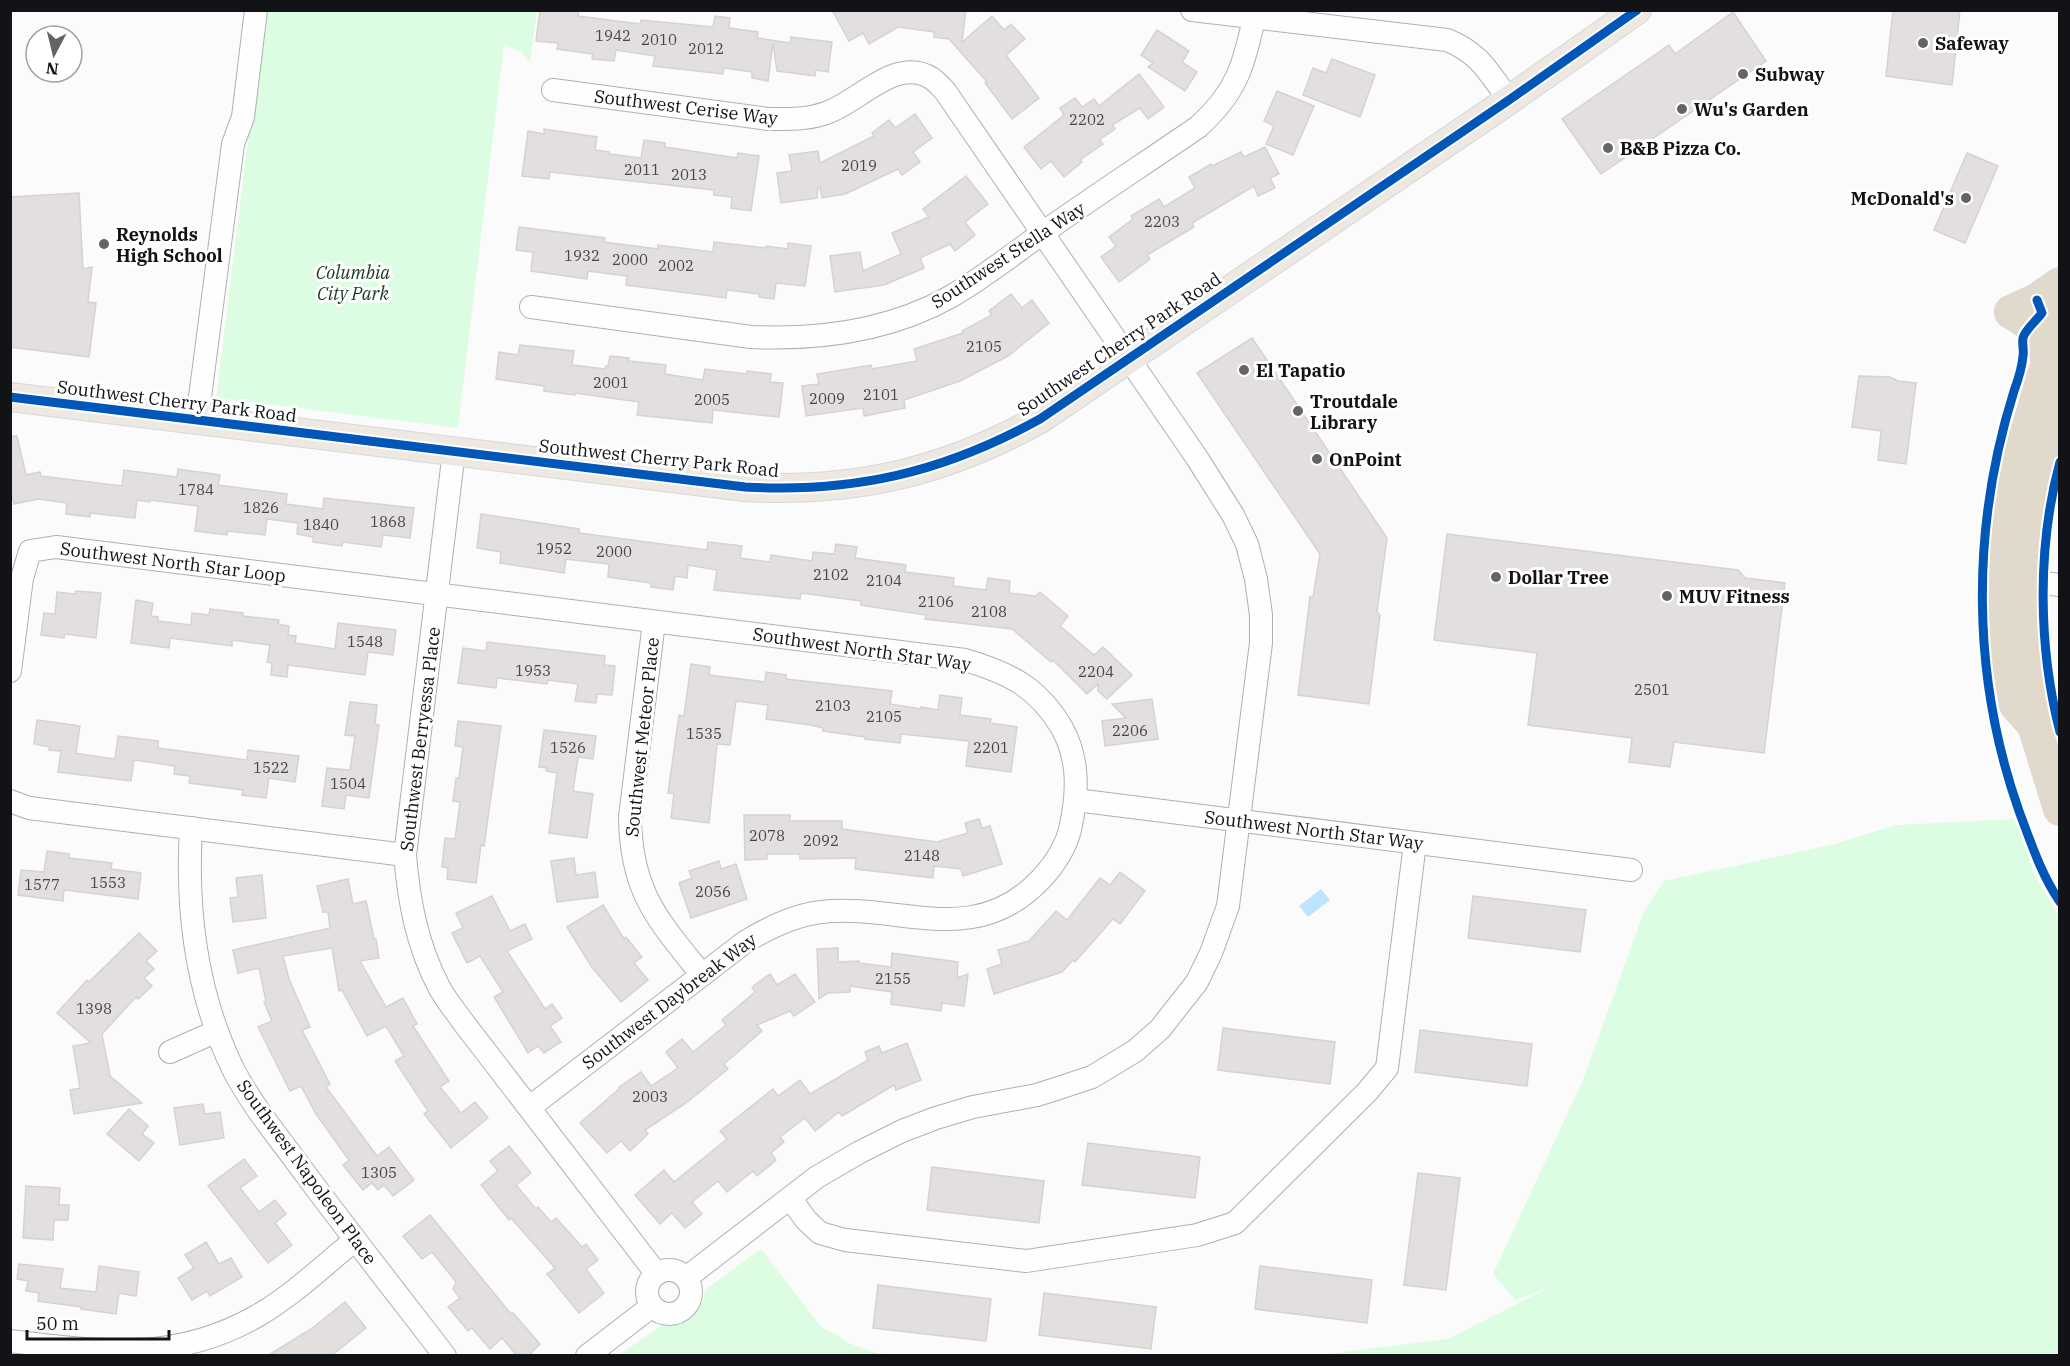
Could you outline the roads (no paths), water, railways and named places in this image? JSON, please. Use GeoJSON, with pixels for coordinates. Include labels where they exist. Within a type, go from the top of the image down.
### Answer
{"type":"FeatureCollection","features":[{"type":"Feature","properties":{"kind":"highway"},"geometry":{"type":"LineString","coordinates":[[2048,362],[2044,342],[2032,326],[2011,312],[2037,300],[2060,284]]}},
{"type":"Feature","properties":{"kind":"highway"},"geometry":{"type":"LineString","coordinates":[[2060,321],[2014,477],[2005,531],[2038,701],[2034,725],[2060,809]]}},
{"type":"Feature","properties":{"kind":"highway"},"geometry":{"type":"LineString","coordinates":[[2014,578],[2029,541],[2042,467],[2060,406]]}},
{"type":"Feature","properties":{"kind":"main road","name":"Southwest Cherry Park Road"},"geometry":{"type":"LineString","coordinates":[[10,397],[745,487],[778,489],[843,485],[896,477],[954,460],[1040,419],[1509,100],[1637,10]]}},
{"type":"Feature","properties":{"kind":"street"},"geometry":{"type":"LineString","coordinates":[[197,420],[233,144],[243,117],[256,10]]}},
{"type":"Feature","properties":{"kind":"street"},"geometry":{"type":"LineString","coordinates":[[1192,10],[1447,40],[1464,47],[1476,56],[1509,100]]}},
{"type":"Feature","properties":{"kind":"street","name":"Southwest Stella Way"},"geometry":{"type":"LineString","coordinates":[[531,308],[751,337],[802,338],[844,333],[885,324],[923,310],[950,297],[1198,127],[1218,110],[1229,95],[1240,71],[1254,18]]}},
{"type":"Feature","properties":{"kind":"street","name":"Southwest Cerise Way"},"geometry":{"type":"LineString","coordinates":[[554,90],[768,119],[796,119],[829,112],[898,73],[916,73],[932,78],[945,91],[1043,232],[1233,515],[1246,544],[1256,579],[1261,615],[1261,643],[1227,906],[1211,953],[1197,982],[1183,1003],[1160,1029],[1135,1051],[1092,1077],[1037,1095],[973,1107],[936,1118],[902,1131],[860,1152],[817,1177],[686,1278]]}},
{"type":"Feature","properties":{"kind":"street","name":"Southwest Berryessa Place"},"geometry":{"type":"LineString","coordinates":[[454,452],[405,855],[409,896],[417,934],[440,989],[463,1022],[657,1273]]}},
{"type":"Feature","properties":{"kind":"street","name":"Southwest North Star Loop"},"geometry":{"type":"LineString","coordinates":[[10,671],[22,578],[30,552],[56,547],[438,594]]}},
{"type":"Feature","properties":{"kind":"street"},"geometry":{"type":"LineString","coordinates":[[2014,578],[2060,585]]}},
{"type":"Feature","properties":{"kind":"street","name":"Southwest North Star Way"},"geometry":{"type":"LineString","coordinates":[[438,594],[965,660],[990,667],[1014,678],[1039,696],[1054,715],[1067,738],[1073,755],[1077,776],[1077,800],[1631,870]]}},
{"type":"Feature","properties":{"kind":"street","name":"Southwest Meteor Place"},"geometry":{"type":"LineString","coordinates":[[654,622],[630,817],[630,844],[642,891],[657,919],[702,975]]}},
{"type":"Feature","properties":{"kind":"street","name":"Southwest Daybreak Way"},"geometry":{"type":"LineString","coordinates":[[530,1107],[765,929],[819,912],[866,912],[948,920],[966,918],[993,911],[1020,897],[1051,868],[1061,853],[1077,800]]}},
{"type":"Feature","properties":{"kind":"street"},"geometry":{"type":"LineString","coordinates":[[10,801],[29,808],[405,855]]}},
{"type":"Feature","properties":{"kind":"street","name":"Southwest Napoleon Place"},"geometry":{"type":"LineString","coordinates":[[191,828],[189,866],[193,932],[201,973],[217,1031],[234,1071],[253,1102],[355,1240],[445,1356]]}},
{"type":"Feature","properties":{"kind":"street"},"geometry":{"type":"LineString","coordinates":[[791,1199],[806,1220],[820,1233],[845,1240],[1026,1261],[1197,1235],[1235,1223],[1367,1092],[1387,1068],[1415,843]]}},
{"type":"Feature","properties":{"kind":"street"},"geometry":{"type":"LineString","coordinates":[[170,1052],[217,1031]]}},
{"type":"Feature","properties":{"kind":"street"},"geometry":{"type":"LineString","coordinates":[[10,1341],[127,1352],[163,1349],[197,1342],[258,1316],[355,1240]]}},
{"type":"Feature","properties":{"kind":"street"},"geometry":{"type":"LineString","coordinates":[[667,1269],[677,1271],[686,1278],[691,1295],[684,1308],[676,1313],[667,1314],[652,1306],[647,1291],[650,1280],[657,1273],[667,1269]]}},
{"type":"Feature","properties":{"kind":"street"},"geometry":{"type":"LineString","coordinates":[[587,1356],[652,1306]]}},
{"type":"Feature","properties":{"kind":"water"},"geometry":{"type":"Polygon","coordinates":[[[1321,889],[1330,900],[1308,917],[1299,906],[1321,889]]]}},
{"type":"Feature","properties":{"kind":"place","name":"Safeway"},"geometry":{"type":"Point","coordinates":[1923,43]}},
{"type":"Feature","properties":{"kind":"place","name":"Subway"},"geometry":{"type":"Point","coordinates":[1743,74]}},
{"type":"Feature","properties":{"kind":"place","name":"Wu's Garden"},"geometry":{"type":"Point","coordinates":[1682,109]}},
{"type":"Feature","properties":{"kind":"place","name":"B&B Pizza Co."},"geometry":{"type":"Point","coordinates":[1608,148]}},
{"type":"Feature","properties":{"kind":"place","name":"McDonald's"},"geometry":{"type":"Point","coordinates":[1966,198]}},
{"type":"Feature","properties":{"kind":"place","name":"Reynolds High School"},"geometry":{"type":"Point","coordinates":[104,244]}},
{"type":"Feature","properties":{"kind":"place","name":"El Tapatio"},"geometry":{"type":"Point","coordinates":[1244,370]}},
{"type":"Feature","properties":{"kind":"place","name":"Troutdale Library"},"geometry":{"type":"Point","coordinates":[1298,411]}},
{"type":"Feature","properties":{"kind":"place","name":"OnPoint"},"geometry":{"type":"Point","coordinates":[1317,459]}},
{"type":"Feature","properties":{"kind":"place","name":"Dollar Tree"},"geometry":{"type":"Point","coordinates":[1496,577]}},
{"type":"Feature","properties":{"kind":"place","name":"MUV Fitness"},"geometry":{"type":"Point","coordinates":[1667,596]}},
{"type":"Feature","properties":{"kind":"park label","name":"Columbia City Park"},"geometry":{"type":"Point","coordinates":[353,282]}}]}
